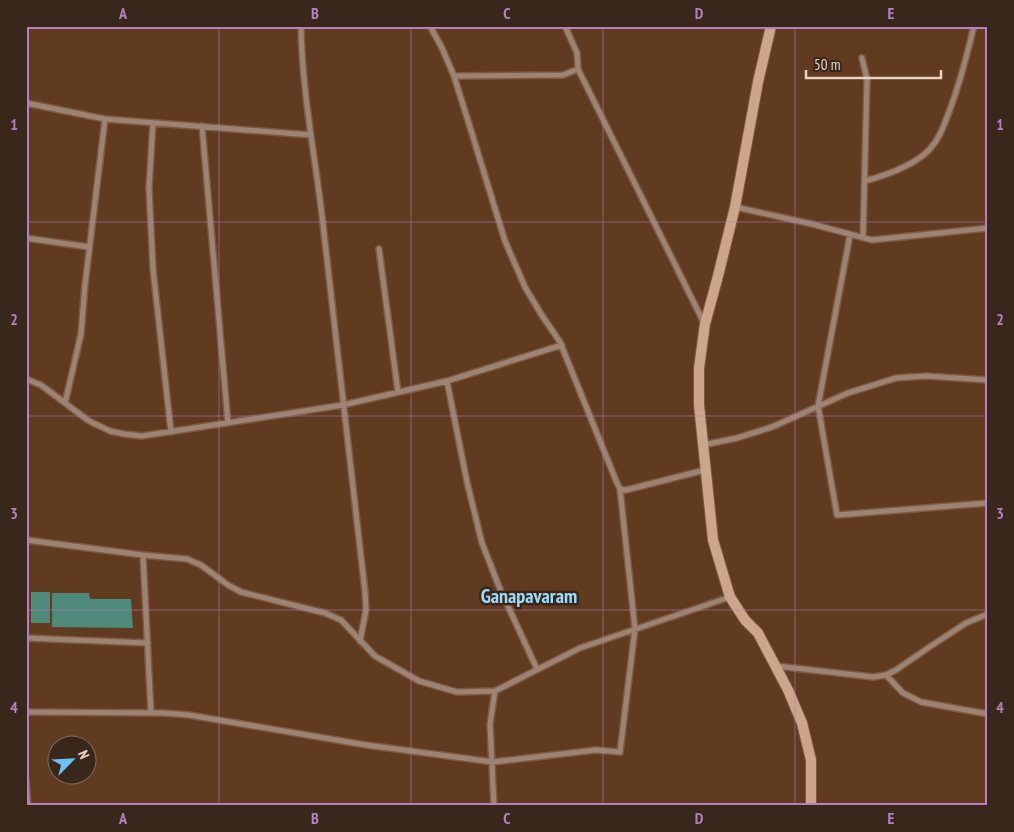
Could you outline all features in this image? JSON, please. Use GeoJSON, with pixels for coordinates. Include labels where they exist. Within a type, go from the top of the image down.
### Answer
{"type":"FeatureCollection","features":[{"type":"Feature","properties":{"kind":"street"},"geometry":{"type":"LineString","coordinates":[[301,26],[301,44],[311,135],[324,231],[365,591],[366,610],[360,641]]}},
{"type":"Feature","properties":{"kind":"street"},"geometry":{"type":"LineString","coordinates":[[26,712],[189,715],[366,745],[493,762],[596,750],[620,752],[635,629],[620,489],[562,345],[524,287],[505,242],[454,76],[430,26]]}},
{"type":"Feature","properties":{"kind":"street"},"geometry":{"type":"LineString","coordinates":[[565,26],[577,53],[578,69],[705,324]]}},
{"type":"Feature","properties":{"kind":"street"},"geometry":{"type":"LineString","coordinates":[[771,26],[758,82],[735,207],[705,324],[699,368],[699,405],[714,540],[730,597],[745,620],[758,633],[788,690],[802,722],[811,760],[811,806]]}},
{"type":"Feature","properties":{"kind":"street"},"geometry":{"type":"LineString","coordinates":[[865,181],[884,176],[909,165],[930,150],[941,134],[958,87],[974,26]]}},
{"type":"Feature","properties":{"kind":"street"},"geometry":{"type":"LineString","coordinates":[[862,58],[867,79],[863,238]]}},
{"type":"Feature","properties":{"kind":"street"},"geometry":{"type":"LineString","coordinates":[[454,76],[563,75],[578,69]]}},
{"type":"Feature","properties":{"kind":"street"},"geometry":{"type":"LineString","coordinates":[[26,103],[105,119],[311,135]]}},
{"type":"Feature","properties":{"kind":"street"},"geometry":{"type":"LineString","coordinates":[[65,403],[81,334],[105,119]]}},
{"type":"Feature","properties":{"kind":"street"},"geometry":{"type":"LineString","coordinates":[[153,122],[149,188],[153,269],[171,432]]}},
{"type":"Feature","properties":{"kind":"street"},"geometry":{"type":"LineString","coordinates":[[202,126],[228,423]]}},
{"type":"Feature","properties":{"kind":"street"},"geometry":{"type":"LineString","coordinates":[[735,207],[812,224],[872,240],[988,228]]}},
{"type":"Feature","properties":{"kind":"street"},"geometry":{"type":"LineString","coordinates":[[850,235],[818,406],[837,516],[988,502]]}},
{"type":"Feature","properties":{"kind":"street"},"geometry":{"type":"LineString","coordinates":[[26,238],[90,248]]}},
{"type":"Feature","properties":{"kind":"street"},"geometry":{"type":"LineString","coordinates":[[379,249],[398,392]]}},
{"type":"Feature","properties":{"kind":"street"},"geometry":{"type":"LineString","coordinates":[[26,379],[41,385],[89,421],[110,431],[142,436],[343,405],[447,381],[562,345]]}},
{"type":"Feature","properties":{"kind":"street"},"geometry":{"type":"LineString","coordinates":[[703,445],[737,438],[772,427],[848,393],[896,378],[926,376],[988,380]]}},
{"type":"Feature","properties":{"kind":"street"},"geometry":{"type":"LineString","coordinates":[[447,381],[467,482],[482,544],[500,589],[537,669]]}},
{"type":"Feature","properties":{"kind":"street"},"geometry":{"type":"LineString","coordinates":[[620,489],[626,490],[706,470]]}},
{"type":"Feature","properties":{"kind":"street"},"geometry":{"type":"LineString","coordinates":[[26,540],[187,559],[201,565],[241,592],[325,613],[341,620],[375,656],[419,681],[457,692],[495,691],[580,648],[730,597]]}},
{"type":"Feature","properties":{"kind":"street"},"geometry":{"type":"LineString","coordinates":[[143,555],[152,713]]}},
{"type":"Feature","properties":{"kind":"street"},"geometry":{"type":"LineString","coordinates":[[776,666],[873,678],[886,675],[966,623],[988,614]]}},
{"type":"Feature","properties":{"kind":"street"},"geometry":{"type":"LineString","coordinates":[[26,638],[148,643]]}},
{"type":"Feature","properties":{"kind":"street"},"geometry":{"type":"LineString","coordinates":[[886,675],[902,693],[921,702],[988,714]]}},
{"type":"Feature","properties":{"kind":"street"},"geometry":{"type":"LineString","coordinates":[[494,806],[490,724],[495,691]]}},
{"type":"Feature","properties":{"kind":"street"},"geometry":{"type":"LineString","coordinates":[[26,780],[28,806]]}},
{"type":"Feature","properties":{"kind":"building"},"geometry":{"type":"Polygon","coordinates":[[[31,592],[50,592],[50,623],[31,623],[31,592]]]}},
{"type":"Feature","properties":{"kind":"building"},"geometry":{"type":"Polygon","coordinates":[[[52,593],[89,593],[90,599],[131,599],[133,628],[52,627],[52,593]]]}},
{"type":"Feature","properties":{"kind":"district","name":"Ganapavaram"},"geometry":{"type":"Point","coordinates":[529,596]}}]}
